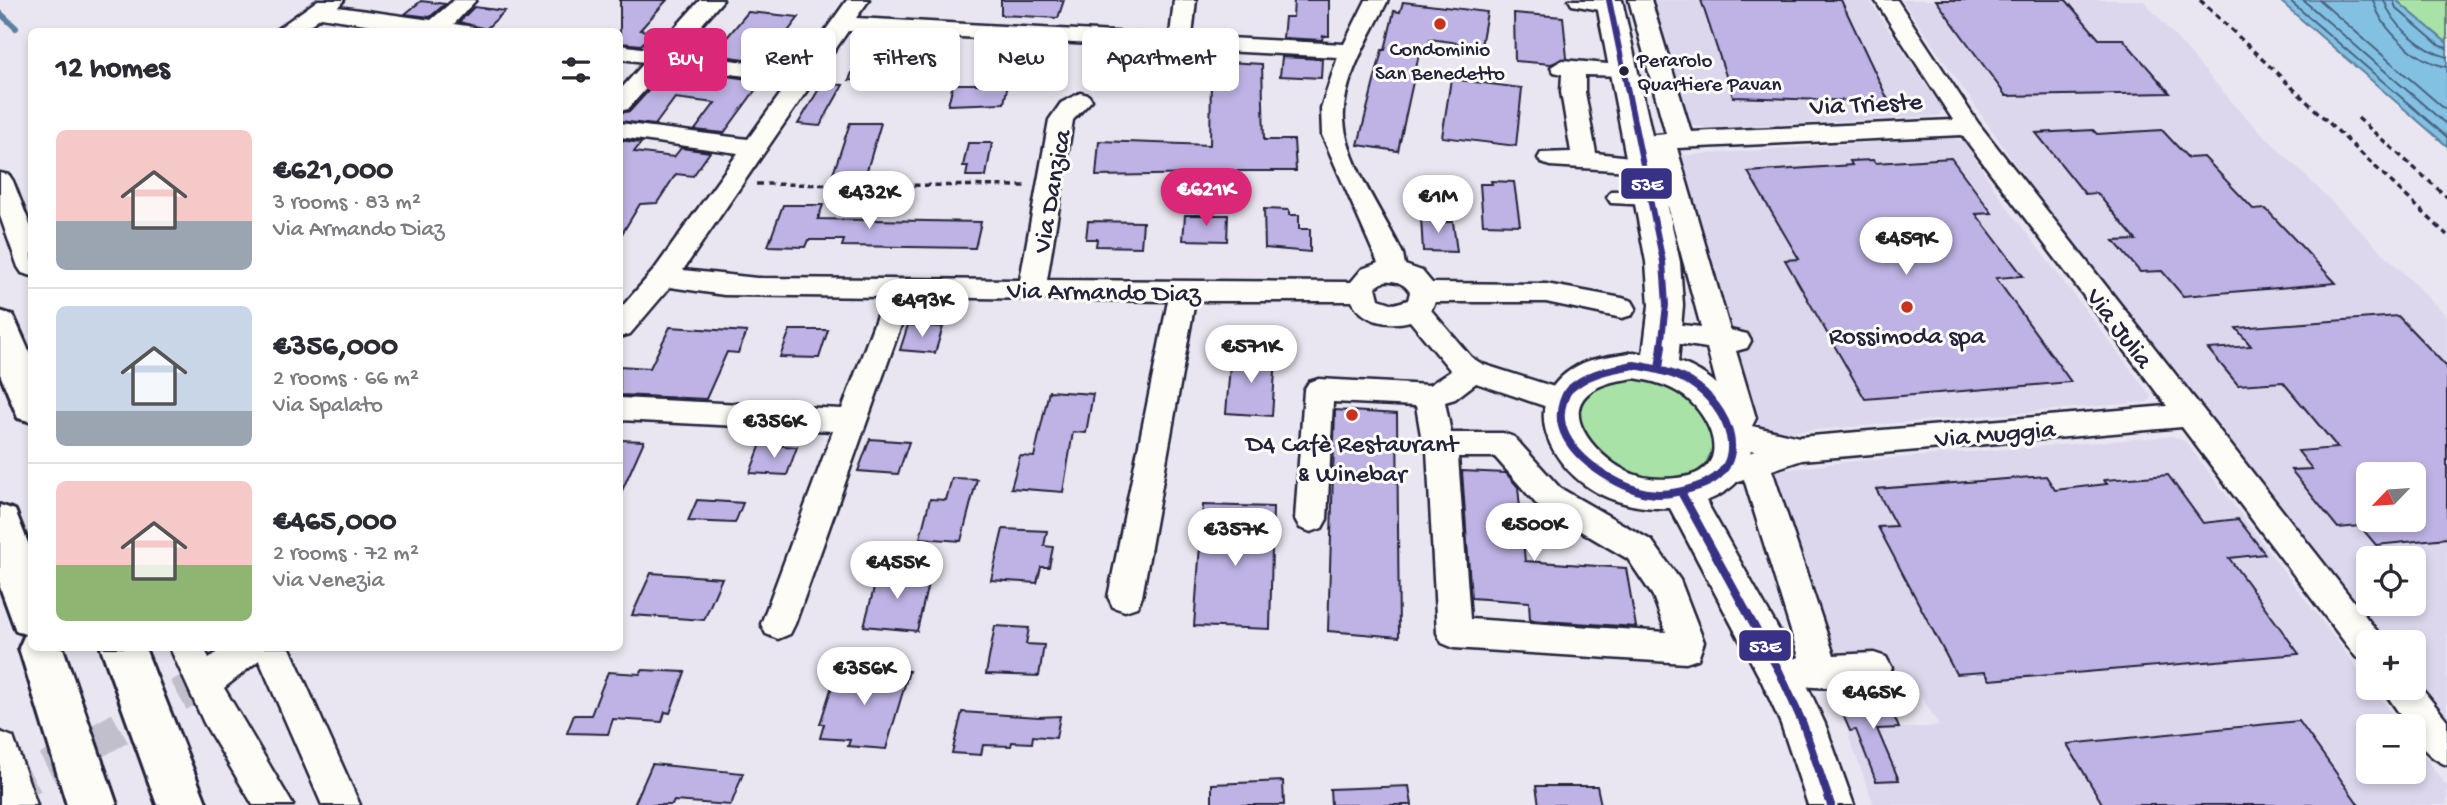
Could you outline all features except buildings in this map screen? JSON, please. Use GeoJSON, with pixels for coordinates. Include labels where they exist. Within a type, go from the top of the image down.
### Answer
{"type":"FeatureCollection","features":[{"type":"Feature","properties":{"kind":"highway"},"geometry":{"type":"LineString","coordinates":[[0,324],[28,398]]}},
{"type":"Feature","properties":{"kind":"highway"},"geometry":{"type":"LineString","coordinates":[[0,522],[28,606]]}},
{"type":"Feature","properties":{"kind":"highway"},"geometry":{"type":"LineString","coordinates":[[42,651],[92,805]]}},
{"type":"Feature","properties":{"kind":"highway"},"geometry":{"type":"LineString","coordinates":[[123,651],[182,805]]}},
{"type":"Feature","properties":{"kind":"main road"},"geometry":{"type":"LineString","coordinates":[[1620,2],[1623,71],[1659,147],[1673,198],[1663,262],[1664,333],[1659,369]]}},
{"type":"Feature","properties":{"kind":"main road"},"geometry":{"type":"LineString","coordinates":[[1634,365],[1659,369],[1697,386],[1725,413],[1732,429],[1733,453],[1738,469],[1682,494],[1645,492],[1626,488],[1600,476],[1579,460],[1566,441],[1559,420],[1562,401],[1572,386],[1588,374],[1609,367],[1634,365]]}},
{"type":"Feature","properties":{"kind":"main road"},"geometry":{"type":"LineString","coordinates":[[1682,494],[1801,672],[1803,724],[1831,805]]}},
{"type":"Feature","properties":{"kind":"street"},"geometry":{"type":"LineString","coordinates":[[687,28],[712,0]]}},
{"type":"Feature","properties":{"kind":"street"},"geometry":{"type":"LineString","coordinates":[[836,32],[858,0]]}},
{"type":"Feature","properties":{"kind":"street"},"geometry":{"type":"LineString","coordinates":[[1182,28],[1185,0]]}},
{"type":"Feature","properties":{"kind":"street"},"geometry":{"type":"LineString","coordinates":[[1377,0],[1352,51],[1332,112],[1332,124],[1343,158],[1390,254],[1393,271]]}},
{"type":"Feature","properties":{"kind":"street"},"geometry":{"type":"LineString","coordinates":[[1580,0],[1620,2],[1678,133],[1659,147]]}},
{"type":"Feature","properties":{"kind":"street","name":"Via Julia"},"geometry":{"type":"LineString","coordinates":[[1886,0],[1969,127],[2356,631]]}},
{"type":"Feature","properties":{"kind":"street"},"geometry":{"type":"LineString","coordinates":[[435,28],[466,1]]}},
{"type":"Feature","properties":{"kind":"street"},"geometry":{"type":"LineString","coordinates":[[290,28],[324,5],[429,28]]}},
{"type":"Feature","properties":{"kind":"street"},"geometry":{"type":"LineString","coordinates":[[842,24],[1082,36]]}},
{"type":"Feature","properties":{"kind":"street"},"geometry":{"type":"LineString","coordinates":[[1239,44],[1352,51]]}},
{"type":"Feature","properties":{"kind":"street"},"geometry":{"type":"LineString","coordinates":[[623,52],[644,56]]}},
{"type":"Feature","properties":{"kind":"street"},"geometry":{"type":"LineString","coordinates":[[1584,153],[1568,68],[1623,71]]}},
{"type":"Feature","properties":{"kind":"street"},"geometry":{"type":"LineString","coordinates":[[623,101],[644,77]]}},
{"type":"Feature","properties":{"kind":"street"},"geometry":{"type":"LineString","coordinates":[[623,324],[664,276],[794,91]]}},
{"type":"Feature","properties":{"kind":"street","name":"Via Danzica"},"geometry":{"type":"LineString","coordinates":[[1032,290],[1061,120],[1069,108],[1080,100]]}},
{"type":"Feature","properties":{"kind":"street","name":"Via Trieste"},"geometry":{"type":"LineString","coordinates":[[1550,158],[1659,147],[1969,127]]}},
{"type":"Feature","properties":{"kind":"street"},"geometry":{"type":"LineString","coordinates":[[623,130],[754,147]]}},
{"type":"Feature","properties":{"kind":"street"},"geometry":{"type":"LineString","coordinates":[[0,181],[28,256]]}},
{"type":"Feature","properties":{"kind":"street"},"geometry":{"type":"LineString","coordinates":[[1620,197],[1673,198],[1729,341],[1741,418],[1732,429]]}},
{"type":"Feature","properties":{"kind":"street"},"geometry":{"type":"LineString","coordinates":[[1562,401],[1461,364],[1420,301],[1411,276],[1393,271],[1367,278],[1361,291],[1368,305],[1386,313],[1420,301],[1546,293],[1622,308]]}},
{"type":"Feature","properties":{"kind":"street","name":"Via Armando Diaz"},"geometry":{"type":"LineString","coordinates":[[664,276],[724,286],[1183,293],[1361,291]]}},
{"type":"Feature","properties":{"kind":"street"},"geometry":{"type":"LineString","coordinates":[[778,624],[901,287]]}},
{"type":"Feature","properties":{"kind":"street"},"geometry":{"type":"LineString","coordinates":[[1125,597],[1183,293]]}},
{"type":"Feature","properties":{"kind":"street"},"geometry":{"type":"LineString","coordinates":[[1664,333],[1729,341]]}},
{"type":"Feature","properties":{"kind":"street"},"geometry":{"type":"LineString","coordinates":[[1311,519],[1319,390],[1429,396],[1445,391],[1472,370]]}},
{"type":"Feature","properties":{"kind":"street"},"geometry":{"type":"LineString","coordinates":[[1429,396],[1437,440],[1442,445],[1454,633],[1686,648],[1687,642],[1668,590],[1640,550],[1549,497],[1503,445],[1442,445]]}},
{"type":"Feature","properties":{"kind":"street"},"geometry":{"type":"LineString","coordinates":[[623,409],[854,421]]}},
{"type":"Feature","properties":{"kind":"street","name":"Via Muggia"},"geometry":{"type":"LineString","coordinates":[[1738,469],[1801,448],[2188,415]]}},
{"type":"Feature","properties":{"kind":"street","name":"Via Muggia"},"geometry":{"type":"LineString","coordinates":[[1732,429],[1747,438],[1801,448]]}},
{"type":"Feature","properties":{"kind":"street"},"geometry":{"type":"LineString","coordinates":[[1738,469],[1801,672],[1874,668]]}},
{"type":"Feature","properties":{"kind":"street"},"geometry":{"type":"LineString","coordinates":[[188,651],[217,712],[274,805]]}},
{"type":"Feature","properties":{"kind":"street"},"geometry":{"type":"LineString","coordinates":[[213,676],[245,651]]}},
{"type":"Feature","properties":{"kind":"street"},"geometry":{"type":"LineString","coordinates":[[273,651],[341,805]]}},
{"type":"Feature","properties":{"kind":"street"},"geometry":{"type":"LineString","coordinates":[[2409,700],[2447,748]]}},
{"type":"Feature","properties":{"kind":"street"},"geometry":{"type":"LineString","coordinates":[[0,748],[7,798]]}},
{"type":"Feature","properties":{"kind":"path"},"geometry":{"type":"LineString","coordinates":[[2200,0],[2447,235]]}},
{"type":"Feature","properties":{"kind":"path"},"geometry":{"type":"LineString","coordinates":[[2358,118],[2447,197]]}},
{"type":"Feature","properties":{"kind":"path"},"geometry":{"type":"LineString","coordinates":[[745,184],[1039,186]]}},
{"type":"Feature","properties":{"kind":"shaded area"},"geometry":{"type":"Polygon","coordinates":[[[1652,0],[1869,0],[1943,110],[1938,116],[1708,128],[1690,125],[1652,0]]]}},
{"type":"Feature","properties":{"kind":"shaded area"},"geometry":{"type":"Polygon","coordinates":[[[1902,0],[2143,0],[2240,111],[2447,316],[2447,716],[2426,689],[2426,630],[2379,630],[2368,616],[2426,616],[2426,546],[2356,546],[2356,600],[2046,209],[1902,0]]]}},
{"type":"Feature","properties":{"kind":"shaded area"},"geometry":{"type":"Polygon","coordinates":[[[1950,137],[1964,142],[2010,211],[2152,397],[2148,402],[1767,434],[1758,430],[1674,156],[1950,137]]]}},
{"type":"Feature","properties":{"kind":"shaded area"},"geometry":{"type":"Polygon","coordinates":[[[2173,436],[2186,442],[2356,666],[2356,700],[2381,700],[2393,714],[2356,714],[2356,784],[2426,784],[2426,758],[2447,786],[2447,805],[1874,805],[1847,732],[1939,726],[1911,679],[1834,682],[1768,472],[1844,462],[2173,436]]]}},
{"type":"Feature","properties":{"kind":"green space"},"geometry":{"type":"Polygon","coordinates":[[[2396,0],[2447,0],[2447,43],[2396,0]]]}},
{"type":"Feature","properties":{"kind":"green space"},"geometry":{"type":"Polygon","coordinates":[[[1624,378],[1669,385],[1704,411],[1715,445],[1705,465],[1682,478],[1652,481],[1620,472],[1585,444],[1577,410],[1596,388],[1624,378]]]}},
{"type":"Feature","properties":{"kind":"water"},"geometry":{"type":"Polygon","coordinates":[[[2279,0],[2396,0],[2447,43],[2447,146],[2279,0]]]}},
{"type":"Feature","properties":{"kind":"waterway"},"geometry":{"type":"LineString","coordinates":[[0,13],[16,28]]}},
{"type":"Feature","properties":{"kind":"tunnel"},"geometry":{"type":"LineString","coordinates":[[4,793],[213,676]]}},
{"type":"Feature","properties":{"kind":"transit line","name":"53E"},"geometry":{"type":"LineString","coordinates":[[1609,0],[1663,262],[1666,305],[1659,369]]}},
{"type":"Feature","properties":{"kind":"transit line","name":"53E"},"geometry":{"type":"LineString","coordinates":[[1634,365],[1670,373],[1690,382],[1703,391],[1724,417],[1732,446],[1729,460],[1721,473],[1707,484],[1674,494],[1641,491],[1610,479],[1584,459],[1566,436],[1560,412],[1567,390],[1592,374],[1634,365]]}},
{"type":"Feature","properties":{"kind":"transit line","name":"53E"},"geometry":{"type":"LineString","coordinates":[[1682,494],[1780,673],[1803,724],[1831,805]]}},
{"type":"Feature","properties":{"kind":"place","name":"Condominio San Benedetto"},"geometry":{"type":"Point","coordinates":[1440,24]}},
{"type":"Feature","properties":{"kind":"place","name":"Perarolo Quartiere Pavan"},"geometry":{"type":"Point","coordinates":[1624,71]}},
{"type":"Feature","properties":{"kind":"place","name":"Rossimoda spa"},"geometry":{"type":"Point","coordinates":[1907,307]}},
{"type":"Feature","properties":{"kind":"place","name":"D4 Cafè Restaurant & Winebar"},"geometry":{"type":"Point","coordinates":[1352,415]}}]}
